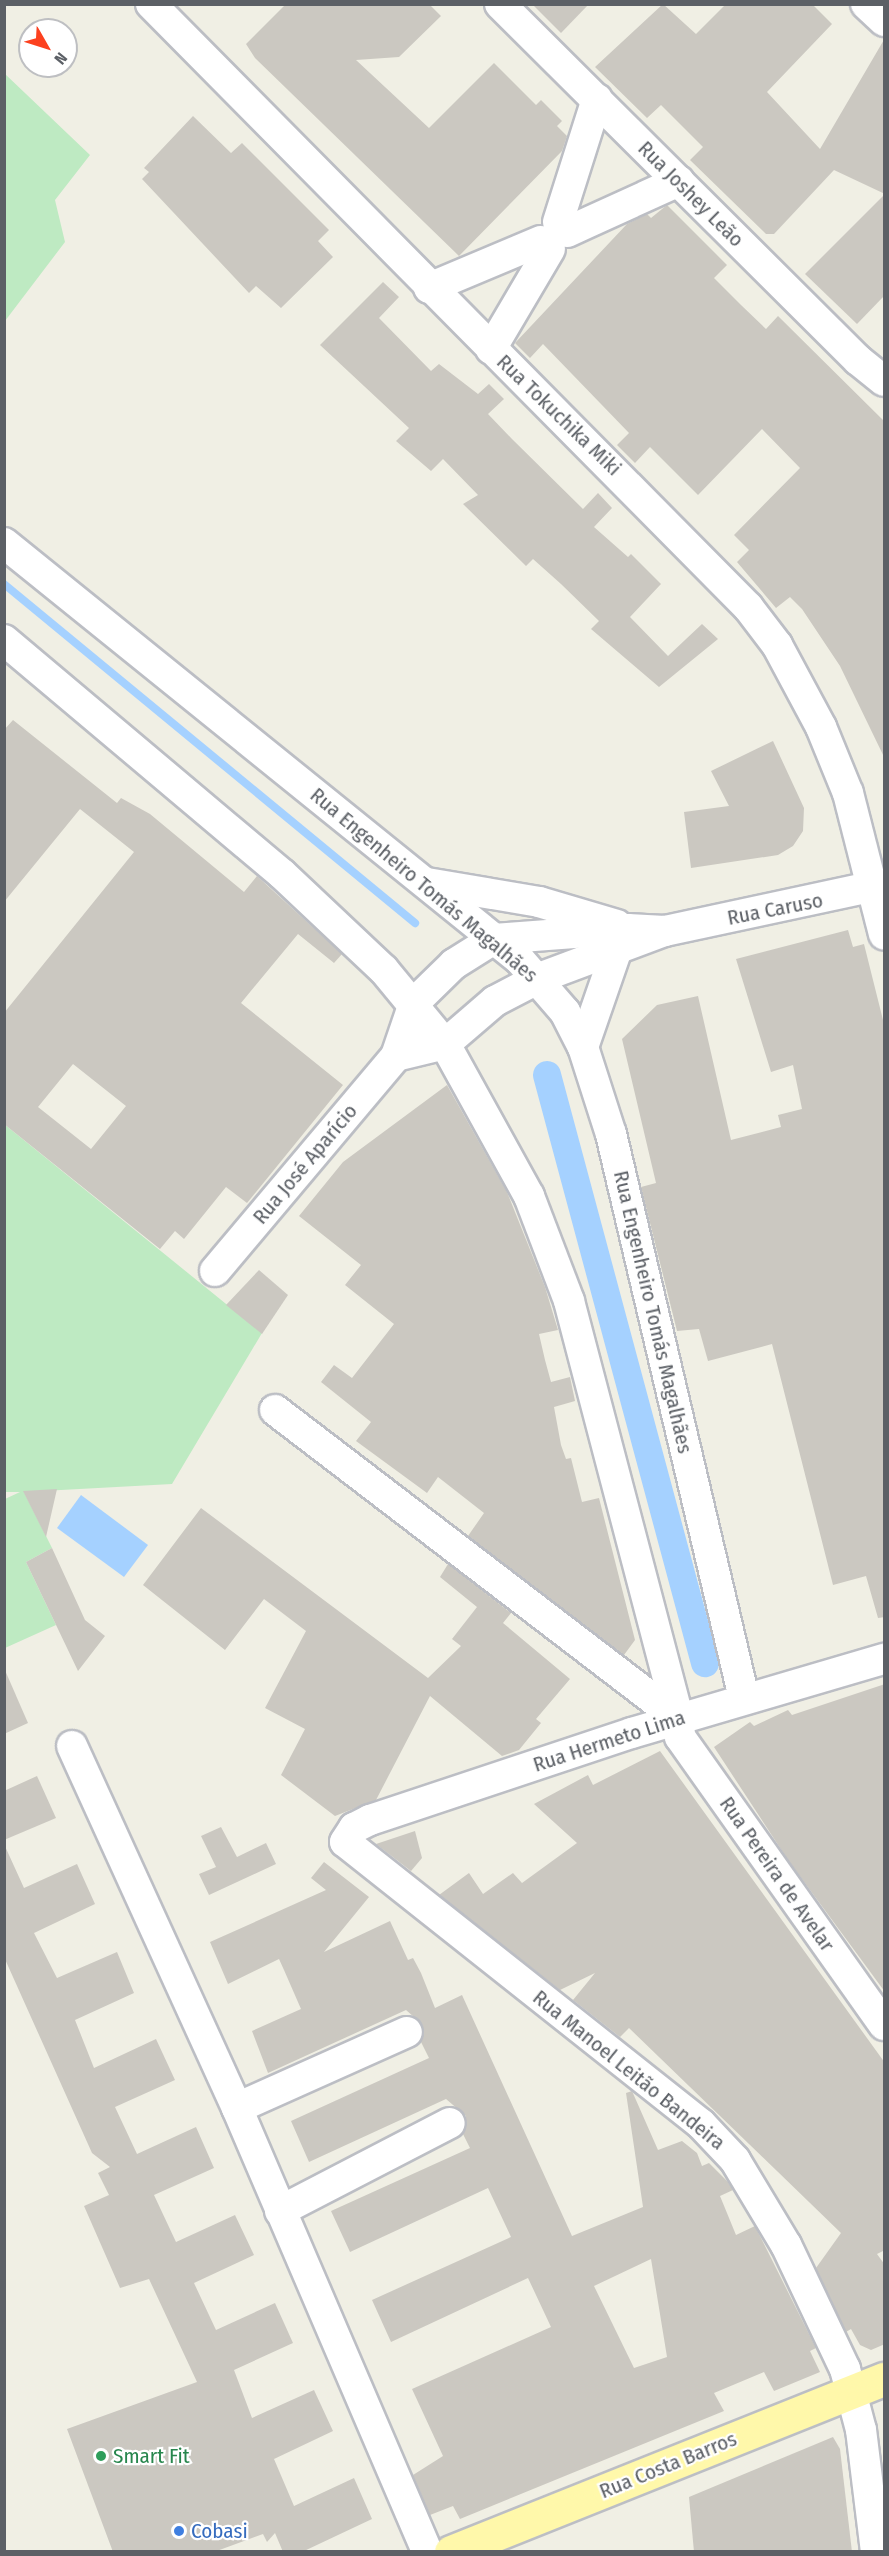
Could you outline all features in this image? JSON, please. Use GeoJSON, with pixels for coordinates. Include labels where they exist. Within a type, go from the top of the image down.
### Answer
{"type":"FeatureCollection","features":[{"type":"Feature","properties":{"kind":"main road","name":"Rua Costa Barros"},"geometry":{"type":"LineString","coordinates":[[451,2552],[885,2379]]}},
{"type":"Feature","properties":{"kind":"street","name":"Rua Tokuchika Miki"},"geometry":{"type":"LineString","coordinates":[[152,4],[429,288],[700,554],[777,645],[821,727],[848,793],[879,885],[885,934]]}},
{"type":"Feature","properties":{"kind":"street","name":"Rua Joshey Leão"},"geometry":{"type":"LineString","coordinates":[[500,4],[679,181],[871,359],[885,381]]}},
{"type":"Feature","properties":{"kind":"street"},"geometry":{"type":"LineString","coordinates":[[491,348],[554,236],[597,99]]}},
{"type":"Feature","properties":{"kind":"street"},"geometry":{"type":"LineString","coordinates":[[429,288],[679,181]]}},
{"type":"Feature","properties":{"kind":"street","name":"Rua Engenheiro Tomás Magalhães"},"geometry":{"type":"LineString","coordinates":[[4,543],[422,882],[527,984],[583,1047],[611,1134],[744,1698]]}},
{"type":"Feature","properties":{"kind":"street"},"geometry":{"type":"LineString","coordinates":[[4,640],[282,874],[419,997],[452,1037],[529,1196],[569,1301],[679,1719]]}},
{"type":"Feature","properties":{"kind":"street"},"geometry":{"type":"LineString","coordinates":[[422,882],[539,902],[623,939],[583,1047]]}},
{"type":"Feature","properties":{"kind":"street","name":"Rua Caruso"},"geometry":{"type":"LineString","coordinates":[[486,943],[623,939],[879,885]]}},
{"type":"Feature","properties":{"kind":"street","name":"Rua Caruso"},"geometry":{"type":"LineString","coordinates":[[452,1037],[527,984],[623,939]]}},
{"type":"Feature","properties":{"kind":"street"},"geometry":{"type":"LineString","coordinates":[[419,997],[486,943]]}},
{"type":"Feature","properties":{"kind":"street","name":"Rua José Aparício"},"geometry":{"type":"LineString","coordinates":[[215,1271],[396,1056],[419,997]]}},
{"type":"Feature","properties":{"kind":"street"},"geometry":{"type":"LineString","coordinates":[[396,1056],[452,1037]]}},
{"type":"Feature","properties":{"kind":"street"},"geometry":{"type":"LineString","coordinates":[[275,1410],[679,1719]]}},
{"type":"Feature","properties":{"kind":"street","name":"Rua Hermeto Lima"},"geometry":{"type":"LineString","coordinates":[[345,1842],[354,1828],[370,1820],[744,1698],[885,1659]]}},
{"type":"Feature","properties":{"kind":"street","name":"Rua Pereira de Avelar"},"geometry":{"type":"LineString","coordinates":[[679,1719],[680,1737],[885,2025]]}},
{"type":"Feature","properties":{"kind":"street"},"geometry":{"type":"LineString","coordinates":[[72,1746],[237,2108],[427,2552]]}},
{"type":"Feature","properties":{"kind":"street","name":"Rua Manoel Leitão Bandeira"},"geometry":{"type":"LineString","coordinates":[[345,1842],[720,2142],[786,2245],[852,2393],[876,2552]]}},
{"type":"Feature","properties":{"kind":"street"},"geometry":{"type":"LineString","coordinates":[[237,2108],[408,2032]]}},
{"type":"Feature","properties":{"kind":"street"},"geometry":{"type":"LineString","coordinates":[[280,2211],[450,2123]]}},
{"type":"Feature","properties":{"kind":"green space"},"geometry":{"type":"Polygon","coordinates":[[[4,73],[90,155],[55,200],[65,242],[5,321],[4,73]]]}},
{"type":"Feature","properties":{"kind":"green space"},"geometry":{"type":"Polygon","coordinates":[[[4,1124],[262,1333],[172,1484],[24,1492],[52,1548],[26,1562],[56,1625],[5,1648],[5,1499],[20,1492],[4,1492],[4,1124]]]}},
{"type":"Feature","properties":{"kind":"water"},"geometry":{"type":"Polygon","coordinates":[[[81,1495],[148,1545],[124,1577],[57,1528],[81,1495]]]}},
{"type":"Feature","properties":{"kind":"building"},"geometry":{"type":"Polygon","coordinates":[[[286,4],[429,4],[441,16],[399,57],[356,60],[429,128],[494,63],[536,105],[541,100],[562,121],[557,126],[567,136],[562,151],[459,256],[255,58],[246,44],[286,4]]]}},
{"type":"Feature","properties":{"kind":"building"},"geometry":{"type":"Polygon","coordinates":[[[532,4],[589,4],[561,33],[532,4]]]}},
{"type":"Feature","properties":{"kind":"building"},"geometry":{"type":"Polygon","coordinates":[[[663,4],[696,34],[726,4],[812,4],[832,24],[767,92],[820,149],[885,38],[885,194],[834,170],[774,234],[766,234],[690,160],[703,147],[661,105],[647,118],[595,67],[663,4]]]}},
{"type":"Feature","properties":{"kind":"building"},"geometry":{"type":"Polygon","coordinates":[[[193,116],[231,153],[242,143],[329,230],[318,241],[333,257],[281,308],[256,286],[249,293],[142,179],[149,172],[144,168],[193,116]]]}},
{"type":"Feature","properties":{"kind":"building"},"geometry":{"type":"Polygon","coordinates":[[[885,194],[885,295],[857,324],[805,274],[885,194]]]}},
{"type":"Feature","properties":{"kind":"building"},"geometry":{"type":"Polygon","coordinates":[[[667,205],[727,265],[714,278],[741,305],[766,329],[778,316],[885,422],[885,759],[840,666],[802,609],[790,597],[776,608],[737,562],[749,550],[734,535],[800,468],[762,429],[698,495],[650,447],[635,463],[617,445],[629,433],[543,344],[530,358],[515,343],[627,224],[647,214],[651,218],[667,205]]]}},
{"type":"Feature","properties":{"kind":"building"},"geometry":{"type":"Polygon","coordinates":[[[383,282],[399,297],[379,318],[431,371],[439,364],[478,394],[489,384],[504,399],[488,414],[512,439],[583,509],[598,493],[612,508],[594,527],[628,557],[631,554],[661,584],[630,617],[668,656],[702,624],[718,639],[659,687],[591,629],[599,621],[561,584],[533,559],[526,566],[463,504],[478,495],[443,459],[431,471],[396,441],[409,428],[320,345],[383,282]]]}},
{"type":"Feature","properties":{"kind":"building"},"geometry":{"type":"Polygon","coordinates":[[[13,720],[117,803],[121,798],[150,814],[244,892],[257,876],[342,954],[334,963],[298,934],[241,1003],[343,1085],[247,1203],[226,1187],[184,1239],[175,1231],[160,1249],[4,1124],[4,1013],[134,852],[80,809],[4,902],[4,730],[13,720]],[[73,1064],[38,1107],[91,1149],[126,1106],[73,1064]]]}},
{"type":"Feature","properties":{"kind":"building"},"geometry":{"type":"Polygon","coordinates":[[[773,741],[804,808],[803,831],[793,846],[778,855],[691,868],[684,812],[729,806],[711,771],[773,741]]]}},
{"type":"Feature","properties":{"kind":"building"},"geometry":{"type":"Polygon","coordinates":[[[848,930],[853,947],[864,944],[885,1028],[885,1617],[878,1618],[866,1576],[833,1585],[772,1344],[708,1361],[699,1329],[677,1331],[641,1187],[656,1183],[622,1039],[657,1005],[698,996],[731,1140],[781,1127],[778,1115],[802,1109],[793,1065],[771,1072],[736,959],[848,930]]]}},
{"type":"Feature","properties":{"kind":"building"},"geometry":{"type":"Polygon","coordinates":[[[447,1085],[507,1192],[545,1287],[558,1330],[539,1334],[545,1360],[551,1382],[570,1377],[575,1401],[554,1407],[561,1445],[566,1459],[571,1458],[582,1502],[599,1498],[635,1640],[624,1655],[468,1536],[484,1513],[438,1477],[427,1493],[356,1441],[371,1422],[321,1382],[334,1365],[352,1378],[394,1324],[345,1285],[361,1265],[299,1216],[343,1162],[447,1085]]]}},
{"type":"Feature","properties":{"kind":"building"},"geometry":{"type":"Polygon","coordinates":[[[259,1270],[288,1295],[262,1334],[226,1305],[259,1270]]]}},
{"type":"Feature","properties":{"kind":"building"},"geometry":{"type":"Polygon","coordinates":[[[57,1489],[46,1537],[23,1491],[57,1489]]]}},
{"type":"Feature","properties":{"kind":"building"},"geometry":{"type":"Polygon","coordinates":[[[201,1508],[428,1678],[461,1646],[452,1639],[477,1607],[440,1577],[448,1564],[511,1613],[503,1623],[570,1679],[536,1719],[541,1723],[519,1750],[502,1756],[430,1696],[376,1800],[335,1816],[281,1775],[305,1729],[265,1708],[306,1631],[264,1599],[225,1650],[143,1585],[201,1508]]]}},
{"type":"Feature","properties":{"kind":"building"},"geometry":{"type":"Polygon","coordinates":[[[52,1548],[85,1620],[105,1636],[78,1671],[26,1562],[52,1548]]]}},
{"type":"Feature","properties":{"kind":"building"},"geometry":{"type":"Polygon","coordinates":[[[4,1668],[28,1723],[4,1734],[4,1668]]]}},
{"type":"Feature","properties":{"kind":"building"},"geometry":{"type":"Polygon","coordinates":[[[885,1684],[885,1992],[788,1860],[714,1747],[750,1722],[754,1726],[788,1710],[792,1715],[885,1684]]]}},
{"type":"Feature","properties":{"kind":"building"},"geometry":{"type":"Polygon","coordinates":[[[660,1751],[885,2063],[885,2250],[877,2254],[885,2265],[885,2344],[871,2350],[860,2345],[851,2329],[846,2332],[816,2268],[841,2233],[629,2028],[620,2037],[573,2000],[595,1973],[560,1990],[439,1895],[469,1873],[483,1894],[513,1873],[522,1883],[577,1843],[534,1804],[588,1775],[593,1785],[660,1751]]]}},
{"type":"Feature","properties":{"kind":"building"},"geometry":{"type":"Polygon","coordinates":[[[37,1776],[56,1818],[4,1840],[4,1791],[37,1776]]]}},
{"type":"Feature","properties":{"kind":"building"},"geometry":{"type":"Polygon","coordinates":[[[221,1827],[237,1857],[266,1843],[276,1864],[209,1895],[199,1874],[216,1867],[201,1836],[221,1827]]]}},
{"type":"Feature","properties":{"kind":"building"},"geometry":{"type":"Polygon","coordinates":[[[415,1831],[422,1858],[411,1871],[376,1844],[415,1831]]]}},
{"type":"Feature","properties":{"kind":"building"},"geometry":{"type":"Polygon","coordinates":[[[4,1844],[24,1888],[77,1864],[95,1904],[34,1933],[57,1978],[117,1952],[134,1993],[75,2020],[94,2068],[156,2039],[175,2080],[115,2107],[137,2154],[196,2127],[214,2168],[154,2195],[176,2242],[235,2215],[254,2255],[194,2283],[216,2330],[275,2303],[293,2343],[234,2370],[252,2418],[314,2390],[333,2431],[274,2459],[294,2506],[354,2478],[372,2519],[302,2552],[283,2552],[275,2533],[267,2542],[263,2534],[214,2552],[113,2552],[67,2429],[197,2382],[149,2279],[120,2288],[84,2206],[109,2195],[98,2173],[110,2167],[92,2153],[4,1957],[4,1844]]]}},
{"type":"Feature","properties":{"kind":"building"},"geometry":{"type":"Polygon","coordinates":[[[324,1862],[369,1897],[324,1952],[390,1921],[408,1960],[413,1958],[421,1973],[435,2008],[462,1995],[572,2236],[643,2207],[626,2093],[632,2091],[658,2150],[682,2141],[697,2153],[702,2166],[709,2163],[728,2182],[733,2190],[720,2196],[736,2235],[755,2226],[816,2348],[810,2351],[820,2372],[774,2391],[764,2372],[714,2393],[724,2411],[460,2519],[453,2506],[430,2515],[413,2475],[443,2456],[412,2389],[551,2327],[528,2278],[391,2342],[372,2300],[511,2237],[488,2188],[350,2252],[331,2211],[470,2148],[463,2134],[466,2116],[446,2099],[309,2162],[291,2121],[429,2058],[421,2042],[422,2024],[406,2010],[268,2073],[252,2031],[301,2009],[284,1970],[279,1959],[228,1984],[210,1942],[326,1890],[311,1878],[324,1862]],[[651,2259],[594,2286],[634,2368],[667,2357],[651,2259]]]}},
{"type":"Feature","properties":{"kind":"building"},"geometry":{"type":"Polygon","coordinates":[[[833,2437],[840,2449],[852,2552],[694,2552],[689,2497],[833,2437]]]}},
{"type":"Feature","properties":{"kind":"waterway"},"geometry":{"type":"LineString","coordinates":[[4,584],[415,923]]}},
{"type":"Feature","properties":{"kind":"waterway"},"geometry":{"type":"LineString","coordinates":[[547,1075],[705,1663]]}},
{"type":"Feature","properties":{"kind":"place","name":"Smart Fit"},"geometry":{"type":"Point","coordinates":[101,2456]}},
{"type":"Feature","properties":{"kind":"place","name":"Cobasi"},"geometry":{"type":"Point","coordinates":[179,2531]}}]}
